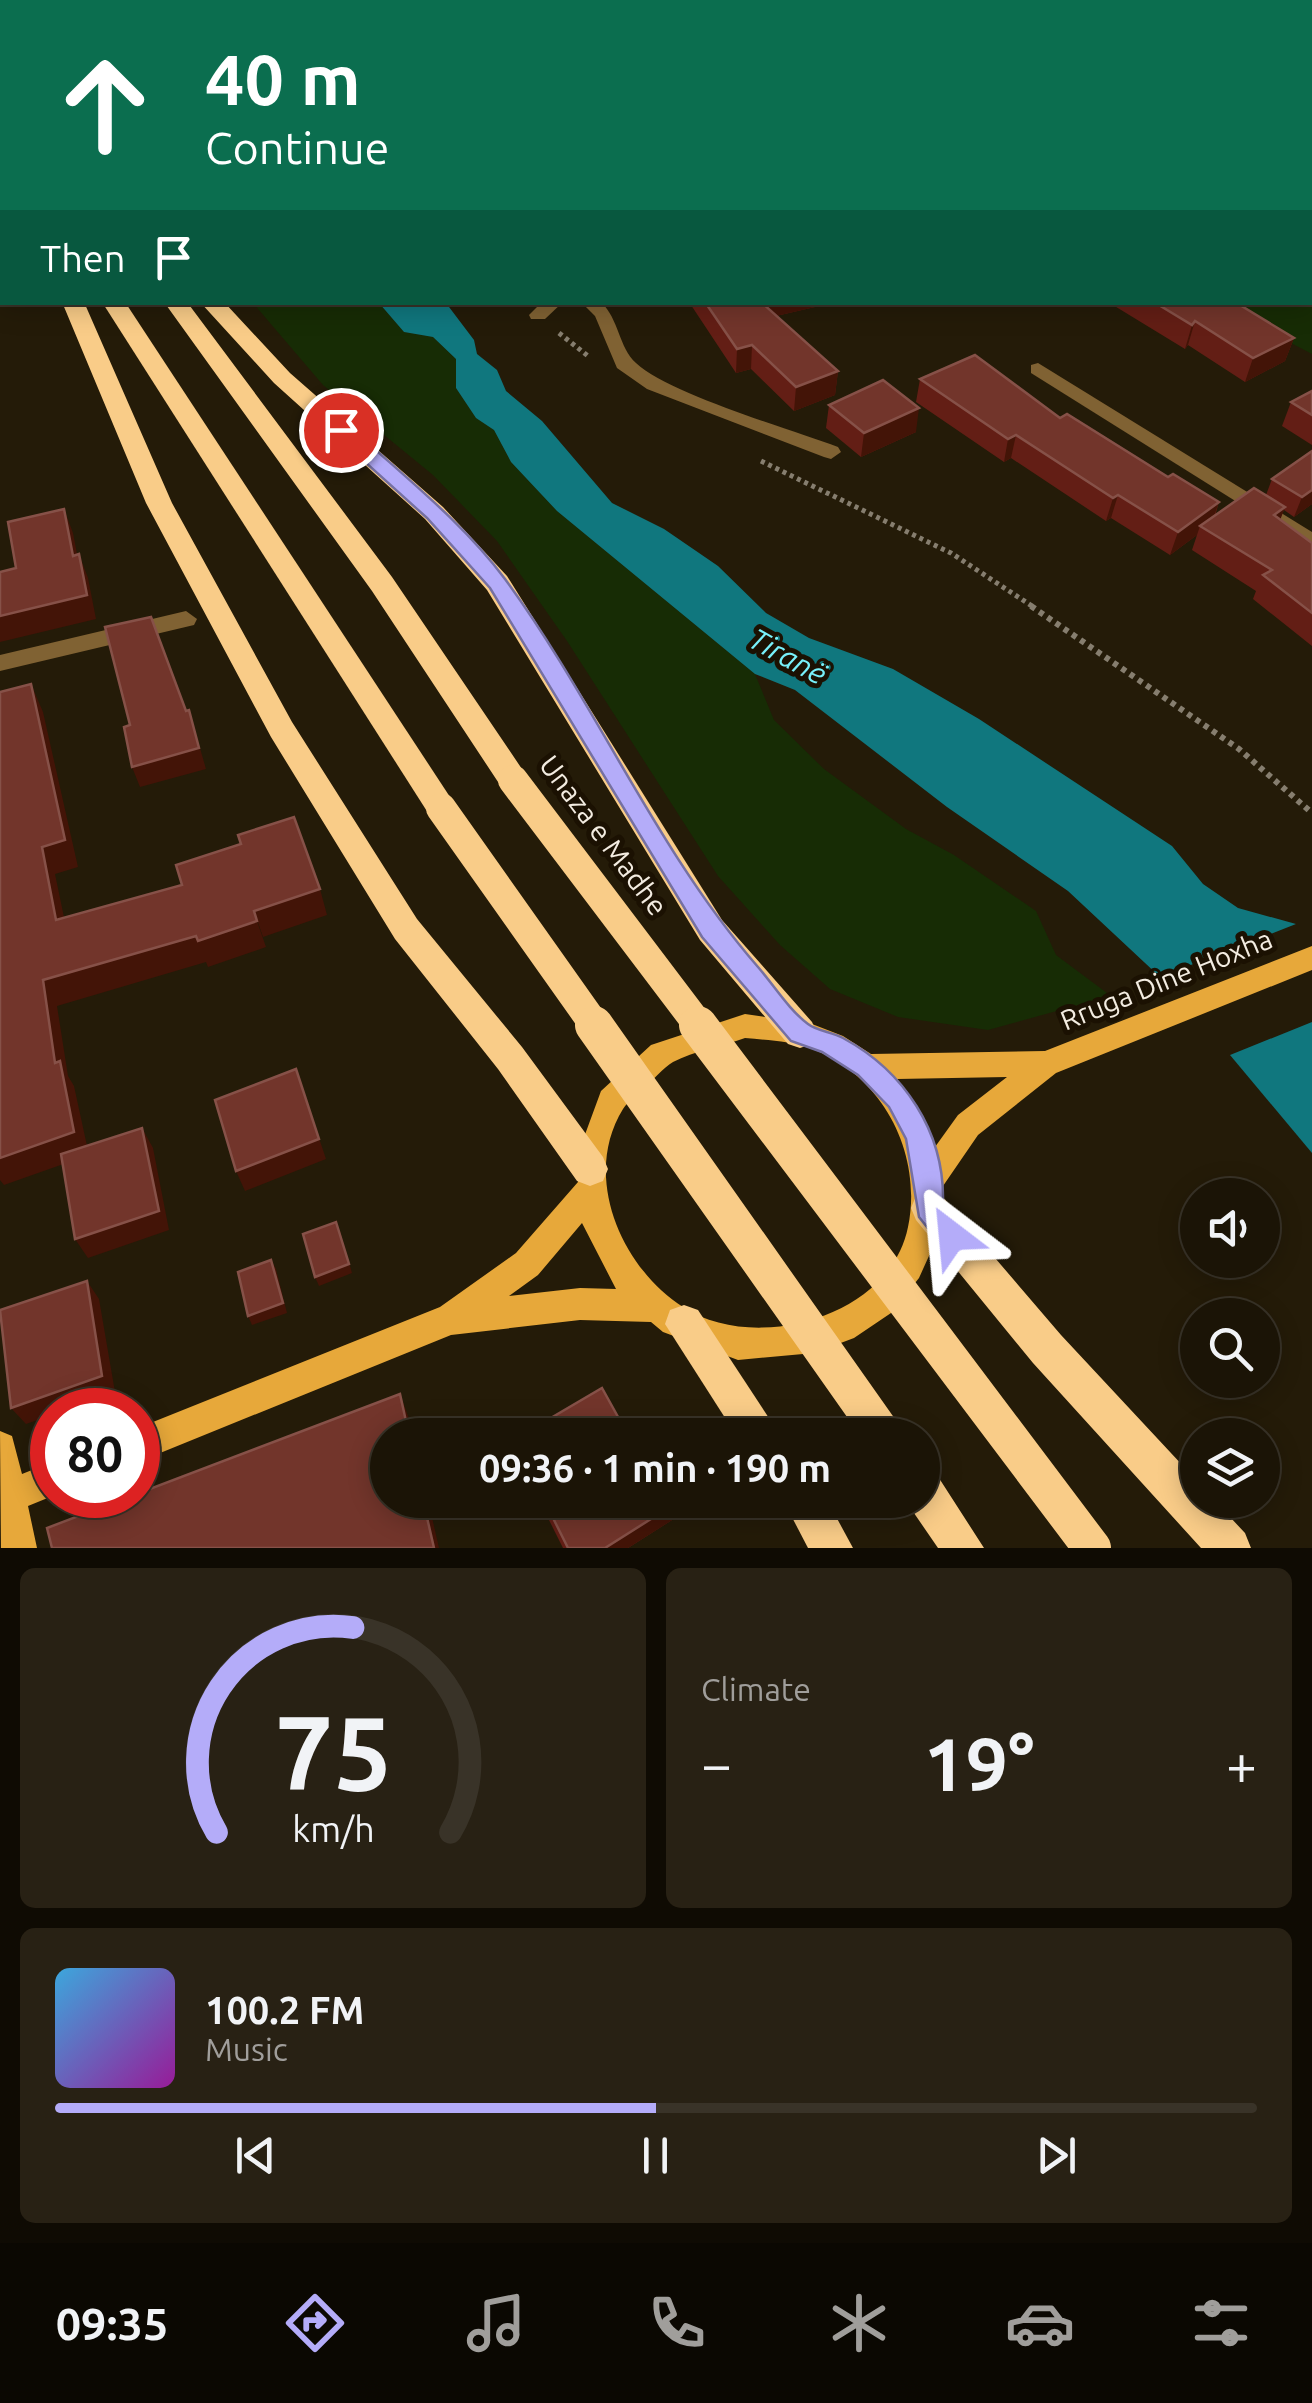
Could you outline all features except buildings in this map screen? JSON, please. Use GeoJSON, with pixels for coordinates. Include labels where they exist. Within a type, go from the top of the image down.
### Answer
{"type":"FeatureCollection","features":[{"type":"Feature","properties":{"kind":"highway"},"geometry":{"type":"LineString","coordinates":[[74,305],[159,503],[281,729],[406,930],[510,1058],[589,1181]]}},
{"type":"Feature","properties":{"kind":"highway"},"geometry":{"type":"LineString","coordinates":[[116,305],[441,808],[872,1418]]}},
{"type":"Feature","properties":{"kind":"highway","name":"Unaza e Madhe"},"geometry":{"type":"LineString","coordinates":[[178,305],[382,584],[513,780],[1092,1548]]}},
{"type":"Feature","properties":{"kind":"highway"},"geometry":{"type":"LineString","coordinates":[[214,305],[282,378],[389,470],[488,572],[711,930],[800,1033]]}},
{"type":"Feature","properties":{"kind":"highway"},"geometry":{"type":"LineString","coordinates":[[929,1193],[1046,1349],[1230,1548]]}},
{"type":"Feature","properties":{"kind":"highway"},"geometry":{"type":"LineString","coordinates":[[670,1315],[747,1418]]}},
{"type":"Feature","properties":{"kind":"highway"},"geometry":{"type":"LineString","coordinates":[[940,1515],[963,1548]]}},
{"type":"Feature","properties":{"kind":"highway"},"geometry":{"type":"LineString","coordinates":[[814,1518],[832,1548]]}},
{"type":"Feature","properties":{"kind":"main road","name":"Rruga Dine Hoxha"},"geometry":{"type":"LineString","coordinates":[[929,1193],[919,1137],[898,1098],[868,1067],[830,1044],[800,1033],[745,1026],[702,1032],[664,1049],[630,1075],[606,1109],[589,1181],[596,1229],[614,1264],[670,1315],[712,1336],[753,1344],[795,1343],[835,1331],[870,1311],[898,1285],[918,1252],[929,1193],[968,1125],[1046,1064],[1312,958]]}},
{"type":"Feature","properties":{"kind":"main road","name":"Rruga Dine Hoxha"},"geometry":{"type":"LineString","coordinates":[[868,1067],[1046,1064]]}},
{"type":"Feature","properties":{"kind":"main road","name":"Rruga Dine Hoxha"},"geometry":{"type":"LineString","coordinates":[[160,1435],[451,1319],[527,1264],[589,1181]]}},
{"type":"Feature","properties":{"kind":"main road","name":"Rruga Dine Hoxha"},"geometry":{"type":"LineString","coordinates":[[451,1319],[580,1304],[670,1315]]}},
{"type":"Feature","properties":{"kind":"main road"},"geometry":{"type":"LineString","coordinates":[[0,1452],[18,1548]]}},
{"type":"Feature","properties":{"kind":"main road"},"geometry":{"type":"LineString","coordinates":[[10,1496],[30,1487]]}},
{"type":"Feature","properties":{"kind":"street"},"geometry":{"type":"LineString","coordinates":[[594,305],[604,314],[624,364],[654,385],[831,452]]}},
{"type":"Feature","properties":{"kind":"street"},"geometry":{"type":"LineString","coordinates":[[1038,369],[1312,542]]}},
{"type":"Feature","properties":{"kind":"street"},"geometry":{"type":"LineString","coordinates":[[0,663],[186,620]]}},
{"type":"Feature","properties":{"kind":"path"},"geometry":{"type":"LineString","coordinates":[[546,309],[598,365]]}},
{"type":"Feature","properties":{"kind":"path"},"geometry":{"type":"LineString","coordinates":[[747,454],[950,552],[991,578],[1239,749],[1312,813]]}},
{"type":"Feature","properties":{"kind":"green space"},"geometry":{"type":"Polygon","coordinates":[[[255,305],[381,305],[404,332],[433,337],[456,359],[456,388],[476,418],[494,430],[511,462],[557,511],[755,674],[774,720],[824,769],[906,829],[954,855],[1036,911],[1056,955],[1111,996],[988,1030],[898,1017],[830,989],[780,945],[718,876],[567,641],[497,541],[433,475],[323,385],[255,305]]]}},
{"type":"Feature","properties":{"kind":"green space"},"geometry":{"type":"Polygon","coordinates":[[[1217,305],[1312,305],[1312,354],[1217,305]]]}},
{"type":"Feature","properties":{"kind":"water","name":"Tiranë"},"geometry":{"type":"Polygon","coordinates":[[[381,305],[448,305],[474,340],[477,354],[497,370],[506,391],[542,421],[612,503],[664,529],[718,566],[766,613],[809,638],[893,669],[979,719],[1172,846],[1203,884],[1238,908],[1296,924],[1160,977],[1068,891],[947,807],[795,690],[755,674],[557,511],[511,462],[494,430],[476,418],[456,388],[456,359],[433,337],[404,332],[381,305]]]}},
{"type":"Feature","properties":{"kind":"water"},"geometry":{"type":"Polygon","coordinates":[[[1312,1022],[1312,1153],[1230,1055],[1312,1022]]]}},
{"type":"Feature","properties":{"kind":"route"},"geometry":{"type":"LineString","coordinates":[[341,430],[434,513],[497,583],[711,930],[800,1033],[830,1044],[868,1067],[898,1098],[919,1137],[930,1179],[928,1208],[952,1236]]}}]}
